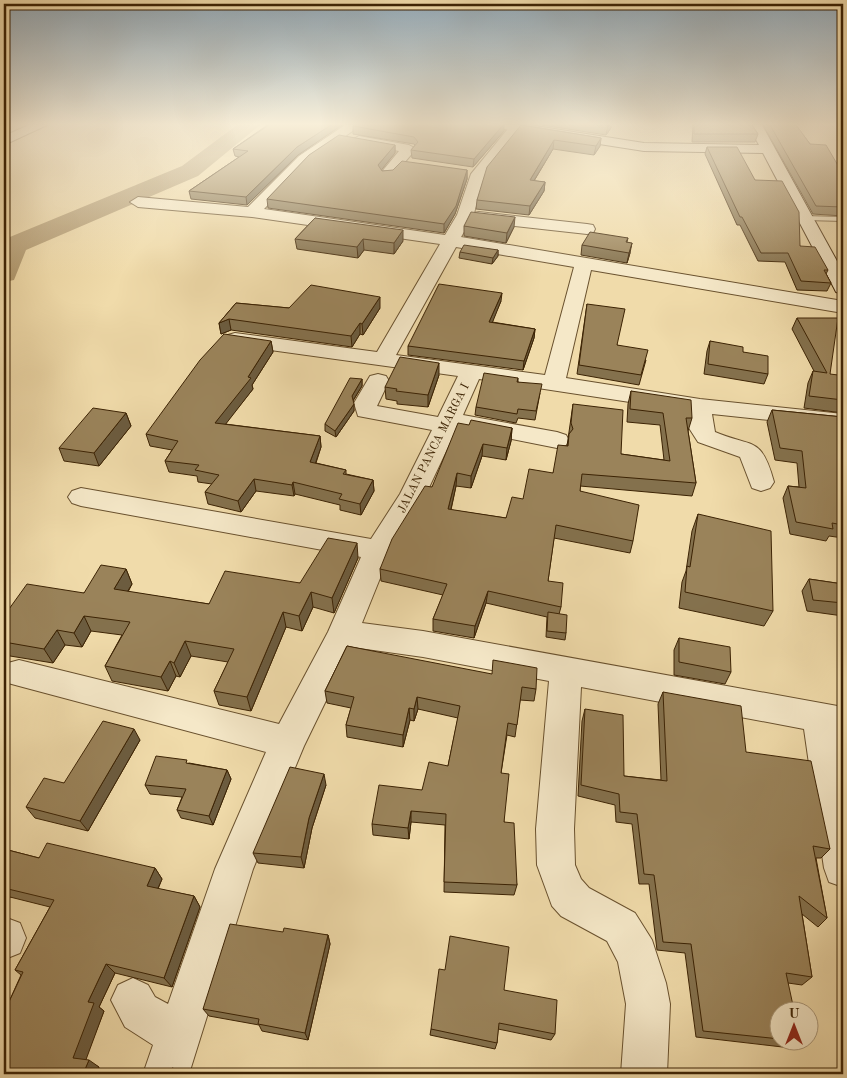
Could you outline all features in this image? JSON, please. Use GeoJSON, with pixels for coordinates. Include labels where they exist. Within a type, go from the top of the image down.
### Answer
{"type":"FeatureCollection","features":[{"type":"Feature","properties":{"kind":"street"},"geometry":{"type":"LineString","coordinates":[[252,212],[288,175]]}},
{"type":"Feature","properties":{"kind":"street"},"geometry":{"type":"LineString","coordinates":[[478,175],[465,215],[380,371],[365,403],[366,411],[557,440]]}},
{"type":"Feature","properties":{"kind":"street"},"geometry":{"type":"LineString","coordinates":[[782,175],[843,288]]}},
{"type":"Feature","properties":{"kind":"street"},"geometry":{"type":"LineString","coordinates":[[138,202],[252,212],[452,241],[843,307]]}},
{"type":"Feature","properties":{"kind":"street"},"geometry":{"type":"LineString","coordinates":[[465,215],[587,229]]}},
{"type":"Feature","properties":{"kind":"street"},"geometry":{"type":"LineString","coordinates":[[554,383],[584,263]]}},
{"type":"Feature","properties":{"kind":"street","name":"JALAN PANCA MARGA I"},"geometry":{"type":"LineString","coordinates":[[173,1055],[234,869],[288,742],[343,633],[378,550],[412,496],[471,373],[380,371],[231,338]]}},
{"type":"Feature","properties":{"kind":"street"},"geometry":{"type":"LineString","coordinates":[[471,373],[554,383],[700,406],[843,422]]}},
{"type":"Feature","properties":{"kind":"street"},"geometry":{"type":"LineString","coordinates":[[700,406],[701,428],[706,437],[750,452],[756,460],[761,482]]}},
{"type":"Feature","properties":{"kind":"street"},"geometry":{"type":"LineString","coordinates":[[80,497],[378,550]]}},
{"type":"Feature","properties":{"kind":"street"},"geometry":{"type":"LineString","coordinates":[[343,633],[422,644],[831,720],[843,868]]}},
{"type":"Feature","properties":{"kind":"street"},"geometry":{"type":"LineString","coordinates":[[566,672],[555,829],[556,865],[566,892],[570,897],[575,902],[621,927],[637,955],[646,983],[648,1004],[644,1074]]}},
{"type":"Feature","properties":{"kind":"street"},"geometry":{"type":"LineString","coordinates":[[19,673],[288,742]]}},
{"type":"Feature","properties":{"kind":"street"},"geometry":{"type":"LineString","coordinates":[[132,1000],[173,1055]]}},
{"type":"Feature","properties":{"kind":"lane"},"geometry":{"type":"LineString","coordinates":[[806,218],[843,219]]}},
{"type":"Feature","properties":{"kind":"building"},"geometry":{"type":"Polygon","coordinates":[[[212,175],[268,175],[246,197],[189,191],[212,175]]]}},
{"type":"Feature","properties":{"kind":"building"},"geometry":{"type":"Polygon","coordinates":[[[290,175],[465,175],[456,206],[444,224],[267,199],[290,175]]]}},
{"type":"Feature","properties":{"kind":"building"},"geometry":{"type":"Polygon","coordinates":[[[484,175],[533,175],[530,180],[545,182],[530,206],[477,200],[484,175]]]}},
{"type":"Feature","properties":{"kind":"building"},"geometry":{"type":"Polygon","coordinates":[[[720,175],[752,175],[755,180],[782,181],[799,212],[800,246],[815,247],[828,270],[824,270],[831,283],[801,281],[788,253],[761,253],[742,217],[740,217],[720,175]]]}},
{"type":"Feature","properties":{"kind":"building"},"geometry":{"type":"Polygon","coordinates":[[[799,175],[843,175],[843,207],[816,206],[799,175]]]}},
{"type":"Feature","properties":{"kind":"building"},"geometry":{"type":"Polygon","coordinates":[[[471,212],[515,217],[507,233],[464,226],[471,212]]]}},
{"type":"Feature","properties":{"kind":"building"},"geometry":{"type":"Polygon","coordinates":[[[315,218],[403,230],[394,243],[363,239],[357,247],[295,239],[315,218]]]}},
{"type":"Feature","properties":{"kind":"building"},"geometry":{"type":"Polygon","coordinates":[[[590,232],[628,238],[626,242],[632,243],[629,253],[582,245],[590,232]]]}},
{"type":"Feature","properties":{"kind":"building"},"geometry":{"type":"Polygon","coordinates":[[[464,245],[498,250],[493,258],[460,252],[464,245]]]}},
{"type":"Feature","properties":{"kind":"building"},"geometry":{"type":"Polygon","coordinates":[[[439,284],[502,293],[489,322],[535,329],[524,361],[408,346],[439,284]]]}},
{"type":"Feature","properties":{"kind":"building"},"geometry":{"type":"Polygon","coordinates":[[[311,285],[380,297],[362,324],[360,323],[351,336],[229,319],[219,323],[236,303],[289,308],[311,285]]]}},
{"type":"Feature","properties":{"kind":"building"},"geometry":{"type":"Polygon","coordinates":[[[587,304],[625,309],[617,345],[648,350],[641,375],[579,365],[587,304]]]}},
{"type":"Feature","properties":{"kind":"building"},"geometry":{"type":"Polygon","coordinates":[[[797,318],[838,318],[830,374],[838,375],[839,398],[843,400],[809,396],[813,371],[827,373],[797,318]]]}},
{"type":"Feature","properties":{"kind":"building"},"geometry":{"type":"Polygon","coordinates":[[[224,334],[271,341],[248,377],[251,378],[215,423],[320,436],[310,462],[346,470],[343,474],[373,480],[360,504],[339,499],[342,494],[293,482],[292,485],[254,479],[238,501],[205,492],[219,475],[195,470],[199,465],[165,461],[178,441],[146,434],[200,360],[224,334]]]}},
{"type":"Feature","properties":{"kind":"building"},"geometry":{"type":"Polygon","coordinates":[[[710,341],[743,347],[743,352],[768,356],[768,374],[708,364],[710,341]]]}},
{"type":"Feature","properties":{"kind":"building"},"geometry":{"type":"Polygon","coordinates":[[[400,357],[439,363],[428,395],[396,391],[397,389],[385,387],[400,357]]]}},
{"type":"Feature","properties":{"kind":"building"},"geometry":{"type":"Polygon","coordinates":[[[484,373],[518,378],[517,382],[542,384],[536,411],[518,409],[517,414],[476,407],[484,373]]]}},
{"type":"Feature","properties":{"kind":"building"},"geometry":{"type":"Polygon","coordinates":[[[350,378],[362,379],[352,396],[354,404],[335,431],[325,424],[350,378]]]}},
{"type":"Feature","properties":{"kind":"building"},"geometry":{"type":"Polygon","coordinates":[[[631,391],[691,400],[692,418],[686,418],[696,483],[582,474],[580,491],[639,505],[633,541],[556,525],[548,581],[563,583],[561,607],[488,591],[475,626],[433,619],[447,584],[380,569],[392,539],[425,486],[432,487],[458,423],[469,425],[471,420],[512,428],[507,448],[483,444],[471,476],[457,473],[448,509],[506,518],[512,497],[523,499],[529,469],[553,473],[558,445],[568,446],[569,434],[573,429],[571,423],[573,404],[623,410],[621,454],[670,461],[663,413],[630,409],[631,391]]]}},
{"type":"Feature","properties":{"kind":"building"},"geometry":{"type":"Polygon","coordinates":[[[93,408],[126,413],[94,453],[59,448],[93,408]]]}},
{"type":"Feature","properties":{"kind":"building"},"geometry":{"type":"Polygon","coordinates":[[[772,410],[843,417],[843,525],[832,523],[833,529],[796,522],[788,486],[806,488],[802,451],[780,448],[772,410]]]}},
{"type":"Feature","properties":{"kind":"building"},"geometry":{"type":"Polygon","coordinates":[[[698,514],[771,531],[773,611],[685,592],[687,566],[690,567],[698,514]]]}},
{"type":"Feature","properties":{"kind":"building"},"geometry":{"type":"Polygon","coordinates":[[[328,538],[357,543],[332,598],[311,592],[299,616],[283,612],[247,697],[214,691],[234,649],[185,641],[174,663],[170,661],[161,677],[105,666],[130,622],[84,616],[74,633],[57,630],[44,649],[4,642],[4,616],[27,584],[84,593],[101,565],[126,569],[114,589],[209,604],[225,571],[300,583],[328,538]]]}},
{"type":"Feature","properties":{"kind":"building"},"geometry":{"type":"Polygon","coordinates":[[[809,579],[843,584],[843,603],[813,600],[809,579]]]}},
{"type":"Feature","properties":{"kind":"building"},"geometry":{"type":"Polygon","coordinates":[[[548,612],[567,615],[566,633],[547,631],[548,612]]]}},
{"type":"Feature","properties":{"kind":"building"},"geometry":{"type":"Polygon","coordinates":[[[679,638],[730,647],[731,672],[679,662],[679,638]]]}},
{"type":"Feature","properties":{"kind":"building"},"geometry":{"type":"Polygon","coordinates":[[[347,646],[492,674],[493,660],[537,668],[536,689],[522,687],[517,725],[508,723],[501,773],[509,774],[504,822],[514,823],[517,885],[444,882],[446,814],[411,811],[408,828],[372,824],[379,785],[422,790],[429,762],[448,766],[460,706],[417,697],[414,709],[409,708],[403,735],[346,725],[354,697],[325,691],[347,646]]]}},
{"type":"Feature","properties":{"kind":"building"},"geometry":{"type":"Polygon","coordinates":[[[663,692],[741,706],[746,752],[811,761],[830,849],[813,846],[827,918],[799,896],[812,977],[786,973],[792,1000],[770,1000],[770,1038],[703,1031],[691,944],[663,942],[654,875],[644,874],[637,814],[620,812],[619,794],[581,785],[585,709],[623,715],[624,776],[667,781],[663,692]]]}},
{"type":"Feature","properties":{"kind":"building"},"geometry":{"type":"Polygon","coordinates":[[[103,721],[134,729],[80,821],[26,807],[44,778],[64,783],[103,721]]]}},
{"type":"Feature","properties":{"kind":"building"},"geometry":{"type":"Polygon","coordinates":[[[156,756],[187,760],[186,763],[227,770],[209,816],[177,810],[186,789],[145,785],[156,756]]]}},
{"type":"Feature","properties":{"kind":"building"},"geometry":{"type":"Polygon","coordinates":[[[290,767],[324,774],[309,818],[301,857],[253,853],[290,767]]]}},
{"type":"Feature","properties":{"kind":"building"},"geometry":{"type":"Polygon","coordinates":[[[47,843],[155,868],[147,886],[194,896],[164,978],[106,964],[88,1002],[94,1003],[73,1058],[89,1060],[83,1074],[4,1074],[4,1004],[8,1004],[23,972],[15,970],[54,900],[4,888],[4,849],[39,858],[47,843]]]}},
{"type":"Feature","properties":{"kind":"building"},"geometry":{"type":"Polygon","coordinates":[[[230,924],[283,932],[284,928],[328,935],[305,1033],[258,1024],[259,1019],[203,1009],[230,924]]]}},
{"type":"Feature","properties":{"kind":"building"},"geometry":{"type":"Polygon","coordinates":[[[450,936],[509,947],[504,990],[557,1000],[555,1034],[499,1023],[497,1043],[431,1029],[439,969],[445,970],[450,936]]]}},
{"type":"Feature","properties":{"kind":"building"},"geometry":{"type":"Polygon","coordinates":[[[172,1068],[195,1074],[170,1074],[172,1068]]]}},
{"type":"Feature","properties":{"kind":"waterway"},"geometry":{"type":"LineString","coordinates":[[4,274],[14,245],[180,175]]}}]}
